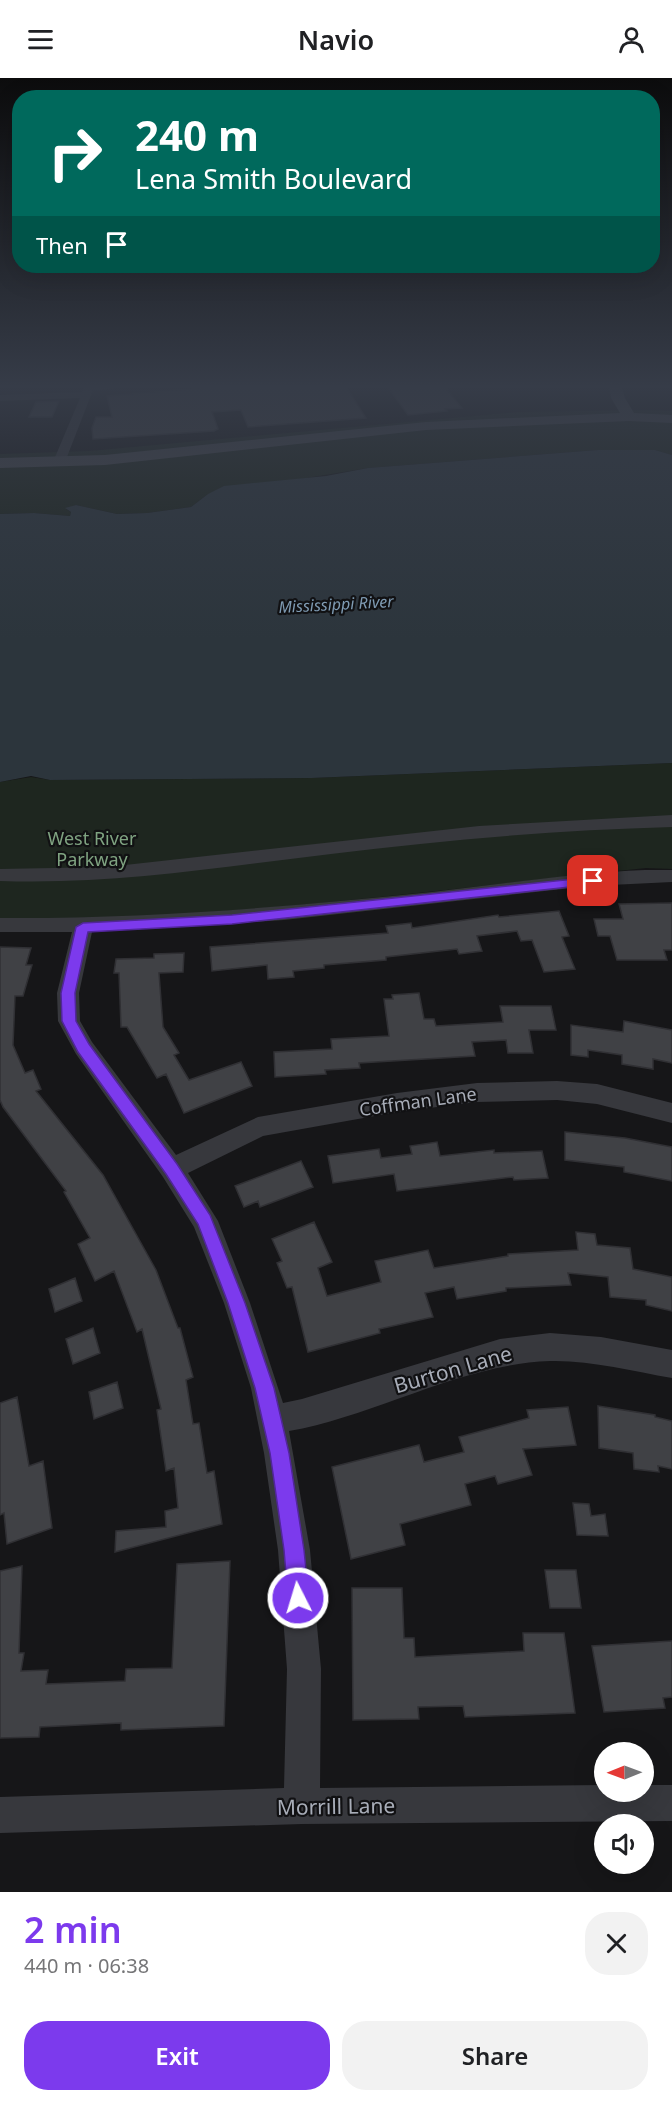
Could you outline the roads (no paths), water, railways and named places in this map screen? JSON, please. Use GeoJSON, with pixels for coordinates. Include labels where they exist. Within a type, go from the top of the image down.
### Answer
{"type":"FeatureCollection","features":[{"type":"Feature","properties":{"kind":"street"},"geometry":{"type":"LineString","coordinates":[[0,875],[59,875],[175,868],[445,835],[672,820]]}},
{"type":"Feature","properties":{"kind":"street"},"geometry":{"type":"LineString","coordinates":[[0,926],[83,927],[232,919],[604,880],[672,876]]}},
{"type":"Feature","properties":{"kind":"street"},"geometry":{"type":"LineString","coordinates":[[83,927],[68,993],[69,1021],[84,1048],[172,1169],[205,1221],[237,1303],[265,1388],[294,1550],[304,1669],[302,1806]]}},
{"type":"Feature","properties":{"kind":"street","name":"Coffman Lane"},"geometry":{"type":"LineString","coordinates":[[172,1169],[258,1127],[485,1092],[540,1090],[597,1094],[672,1113]]}},
{"type":"Feature","properties":{"kind":"street","name":"Burton Lane"},"geometry":{"type":"LineString","coordinates":[[272,1419],[302,1414],[500,1353],[550,1347],[601,1351],[672,1364]]}},
{"type":"Feature","properties":{"kind":"street","name":"Morrill Lane"},"geometry":{"type":"LineString","coordinates":[[0,1815],[302,1806],[672,1803]]}},
{"type":"Feature","properties":{"kind":"water","name":"Mississippi River"},"geometry":{"type":"Polygon","coordinates":[[[359,470],[672,470],[672,763],[312,778],[50,780],[31,776],[0,782],[0,514],[34,513],[70,516],[71,512],[65,508],[76,505],[117,514],[147,513],[191,507],[208,494],[224,486],[326,476],[359,470]]]}},
{"type":"Feature","properties":{"kind":"park label","name":"West River Parkway"},"geometry":{"type":"Point","coordinates":[92,849]}}]}
